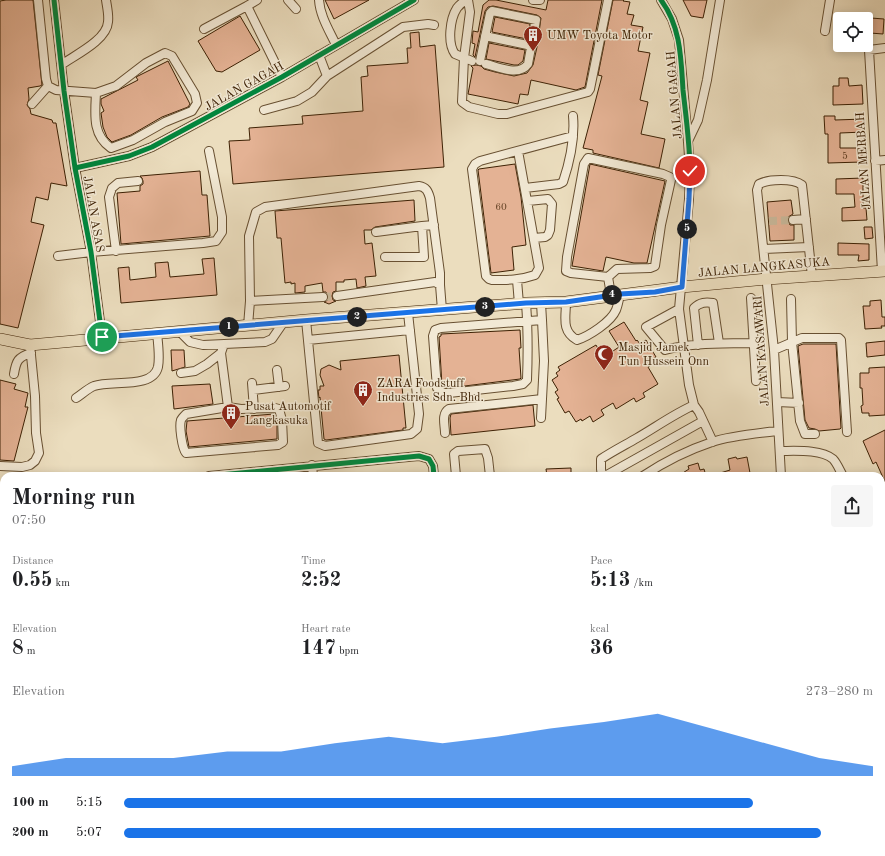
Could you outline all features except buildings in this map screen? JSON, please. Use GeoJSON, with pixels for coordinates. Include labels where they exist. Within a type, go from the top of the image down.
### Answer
{"type":"FeatureCollection","features":[{"type":"Feature","properties":{"kind":"main road","name":"JALAN LANGKASUKA"},"geometry":{"type":"LineString","coordinates":[[0,339],[31,349],[102,337],[306,320],[566,302],[615,295],[655,292],[682,287],[767,279],[883,271]]}},
{"type":"Feature","properties":{"kind":"street"},"geometry":{"type":"LineString","coordinates":[[38,0],[48,86],[56,90],[96,94],[116,86],[146,63],[165,53],[172,56],[195,94],[197,103],[192,111],[165,122],[133,140],[111,148],[104,143],[95,123],[96,94]]}},
{"type":"Feature","properties":{"kind":"street","name":"JALAN ASAS"},"geometry":{"type":"LineString","coordinates":[[54,0],[64,91],[75,168],[91,252],[102,337]]}},
{"type":"Feature","properties":{"kind":"street"},"geometry":{"type":"LineString","coordinates":[[61,65],[100,39],[106,32],[108,23],[106,0]]}},
{"type":"Feature","properties":{"kind":"street"},"geometry":{"type":"LineString","coordinates":[[204,29],[257,0]]}},
{"type":"Feature","properties":{"kind":"street"},"geometry":{"type":"LineString","coordinates":[[288,0],[296,9]]}},
{"type":"Feature","properties":{"kind":"street"},"geometry":{"type":"LineString","coordinates":[[319,0],[323,18],[336,44]]}},
{"type":"Feature","properties":{"kind":"street","name":"JALAN GAGAH"},"geometry":{"type":"LineString","coordinates":[[75,168],[129,156],[152,147],[282,77],[336,44],[414,0]]}},
{"type":"Feature","properties":{"kind":"street"},"geometry":{"type":"LineString","coordinates":[[475,61],[468,0],[456,9],[450,33],[453,51],[457,56],[475,61],[516,71],[526,68],[532,46],[536,20],[493,11],[490,13],[485,36],[475,61],[462,99],[465,105],[498,114],[507,114],[588,92],[590,89],[608,0]]}},
{"type":"Feature","properties":{"kind":"street"},"geometry":{"type":"LineString","coordinates":[[533,0],[540,0]]}},
{"type":"Feature","properties":{"kind":"street","name":"JALAN GAGAH"},"geometry":{"type":"LineString","coordinates":[[661,0],[672,19],[679,40],[690,171],[682,287],[679,309],[683,346],[689,385],[694,405],[712,442]]}},
{"type":"Feature","properties":{"kind":"street"},"geometry":{"type":"LineString","coordinates":[[688,142],[698,120],[707,80],[720,0]]}},
{"type":"Feature","properties":{"kind":"street"},"geometry":{"type":"LineString","coordinates":[[825,31],[830,0]]}},
{"type":"Feature","properties":{"kind":"street"},"geometry":{"type":"LineString","coordinates":[[247,6],[282,77]]}},
{"type":"Feature","properties":{"kind":"street"},"geometry":{"type":"LineString","coordinates":[[264,110],[296,101],[312,92],[327,76],[403,26],[434,25]]}},
{"type":"Feature","properties":{"kind":"street"},"geometry":{"type":"LineString","coordinates":[[485,36],[532,46]]}},
{"type":"Feature","properties":{"kind":"street","name":"JALAN MERBAH"},"geometry":{"type":"LineString","coordinates":[[883,271],[869,50],[885,48]]}},
{"type":"Feature","properties":{"kind":"street"},"geometry":{"type":"LineString","coordinates":[[319,55],[327,76]]}},
{"type":"Feature","properties":{"kind":"street"},"geometry":{"type":"LineString","coordinates":[[32,104],[48,86]]}},
{"type":"Feature","properties":{"kind":"street"},"geometry":{"type":"LineString","coordinates":[[525,188],[559,184],[563,182],[569,164],[573,136],[572,116]]}},
{"type":"Feature","properties":{"kind":"street"},"geometry":{"type":"LineString","coordinates":[[518,151],[539,268],[535,275],[517,280],[492,280],[486,276],[472,169],[475,164],[480,161],[573,136]]}},
{"type":"Feature","properties":{"kind":"street"},"geometry":{"type":"LineString","coordinates":[[58,256],[216,241],[222,232],[222,217],[209,151]]}},
{"type":"Feature","properties":{"kind":"street"},"geometry":{"type":"LineString","coordinates":[[588,158],[663,174],[670,177],[671,180],[661,225],[655,266],[650,268],[617,269],[608,277],[571,273],[566,271],[567,257],[584,164],[588,158]]}},
{"type":"Feature","properties":{"kind":"street"},"geometry":{"type":"LineString","coordinates":[[875,161],[885,160]]}},
{"type":"Feature","properties":{"kind":"street","name":"JALAN KASAWARI"},"geometry":{"type":"LineString","coordinates":[[781,472],[774,350],[764,250],[765,221],[757,190],[759,184],[766,180],[797,181],[802,184],[806,219]]}},
{"type":"Feature","properties":{"kind":"street"},"geometry":{"type":"LineString","coordinates":[[116,251],[109,197],[112,188],[118,183],[138,181]]}},
{"type":"Feature","properties":{"kind":"street"},"geometry":{"type":"LineString","coordinates":[[248,326],[250,301],[248,236],[256,212],[265,207],[419,186],[427,190],[429,194],[440,273],[442,310]]}},
{"type":"Feature","properties":{"kind":"street"},"geometry":{"type":"LineString","coordinates":[[528,201],[548,199],[552,204],[550,230],[548,234],[545,237],[534,238]]}},
{"type":"Feature","properties":{"kind":"street"},"geometry":{"type":"LineString","coordinates":[[793,220],[806,219],[812,276]]}},
{"type":"Feature","properties":{"kind":"street"},"geometry":{"type":"LineString","coordinates":[[376,232],[434,225]]}},
{"type":"Feature","properties":{"kind":"street"},"geometry":{"type":"LineString","coordinates":[[385,257],[424,257],[422,226]]}},
{"type":"Feature","properties":{"kind":"street"},"geometry":{"type":"LineString","coordinates":[[764,250],[810,248]]}},
{"type":"Feature","properties":{"kind":"street"},"geometry":{"type":"LineString","coordinates":[[566,302],[565,327],[570,336],[577,340],[585,337],[606,322],[616,311],[615,295],[608,277]]}},
{"type":"Feature","properties":{"kind":"street"},"geometry":{"type":"LineString","coordinates":[[517,280],[527,321],[527,380],[523,384],[449,393],[443,393],[437,388],[433,336],[435,330],[441,328],[527,321],[542,320]]}},
{"type":"Feature","properties":{"kind":"street"},"geometry":{"type":"LineString","coordinates":[[337,296],[429,282],[440,285]]}},
{"type":"Feature","properties":{"kind":"street"},"geometry":{"type":"LineString","coordinates":[[250,301],[323,297]]}},
{"type":"Feature","properties":{"kind":"street"},"geometry":{"type":"LineString","coordinates":[[751,298],[756,381]]}},
{"type":"Feature","properties":{"kind":"street"},"geometry":{"type":"LineString","coordinates":[[791,299],[792,342],[800,421],[805,434],[815,434]]}},
{"type":"Feature","properties":{"kind":"street"},"geometry":{"type":"LineString","coordinates":[[698,345],[694,308],[698,304],[704,302],[713,303],[718,344]]}},
{"type":"Feature","properties":{"kind":"street"},"geometry":{"type":"LineString","coordinates":[[541,303],[544,361],[541,418]]}},
{"type":"Feature","properties":{"kind":"street"},"geometry":{"type":"LineString","coordinates":[[679,309],[646,327],[665,350],[683,346],[754,343]]}},
{"type":"Feature","properties":{"kind":"street"},"geometry":{"type":"LineString","coordinates":[[306,320],[318,443],[325,446],[411,434],[416,429],[419,414],[408,313]]}},
{"type":"Feature","properties":{"kind":"street"},"geometry":{"type":"LineString","coordinates":[[178,331],[190,342],[202,346],[265,342],[272,339],[283,323]]}},
{"type":"Feature","properties":{"kind":"street"},"geometry":{"type":"LineString","coordinates":[[308,340],[410,330]]}},
{"type":"Feature","properties":{"kind":"street"},"geometry":{"type":"LineString","coordinates":[[76,398],[93,387],[110,383],[136,382],[151,378],[156,373],[158,366],[157,333]]}},
{"type":"Feature","properties":{"kind":"street"},"geometry":{"type":"LineString","coordinates":[[774,350],[802,338],[838,338],[841,340],[847,432]]}},
{"type":"Feature","properties":{"kind":"street"},"geometry":{"type":"LineString","coordinates":[[224,344],[221,353],[228,407]]}},
{"type":"Feature","properties":{"kind":"street"},"geometry":{"type":"LineString","coordinates":[[0,466],[22,467],[30,465],[35,461],[39,453],[36,433],[35,396],[31,349],[18,359],[14,374]]}},
{"type":"Feature","properties":{"kind":"street"},"geometry":{"type":"LineString","coordinates":[[181,373],[195,370],[207,364],[221,353]]}},
{"type":"Feature","properties":{"kind":"street"},"geometry":{"type":"LineString","coordinates":[[254,408],[252,387],[282,387],[277,370]]}},
{"type":"Feature","properties":{"kind":"street"},"geometry":{"type":"LineString","coordinates":[[445,432],[444,415],[449,409],[542,399]]}},
{"type":"Feature","properties":{"kind":"street"},"geometry":{"type":"LineString","coordinates":[[777,402],[799,403]]}},
{"type":"Feature","properties":{"kind":"street"},"geometry":{"type":"LineString","coordinates":[[601,472],[601,459],[664,421],[694,405]]}},
{"type":"Feature","properties":{"kind":"street"},"geometry":{"type":"LineString","coordinates":[[228,407],[241,409],[279,409],[282,420],[283,440],[281,444],[235,450],[186,453],[183,449],[182,442],[180,422],[182,418],[186,414],[228,407]]}},
{"type":"Feature","properties":{"kind":"street"},"geometry":{"type":"LineString","coordinates":[[612,472],[703,421]]}},
{"type":"Feature","properties":{"kind":"street"},"geometry":{"type":"LineString","coordinates":[[649,472],[662,464],[712,442],[757,433],[778,431]]}},
{"type":"Feature","properties":{"kind":"street"},"geometry":{"type":"LineString","coordinates":[[456,472],[454,454],[458,451],[485,449],[490,472]]}},
{"type":"Feature","properties":{"kind":"street"},"geometry":{"type":"LineString","coordinates":[[780,451],[812,452],[830,457],[841,472]]}},
{"type":"Feature","properties":{"kind":"street"},"geometry":{"type":"LineString","coordinates":[[246,472],[419,456],[429,459],[433,466],[434,472]]}},
{"type":"Feature","properties":{"kind":"street"},"geometry":{"type":"LineString","coordinates":[[312,465],[313,472]]}},
{"type":"Feature","properties":{"kind":"tunnel"},"geometry":{"type":"LineString","coordinates":[[769,221],[793,220]]}},
{"type":"Feature","properties":{"kind":"tunnel"},"geometry":{"type":"LineString","coordinates":[[323,297],[337,296]]}},
{"type":"Feature","properties":{"kind":"cycle path"},"geometry":{"type":"LineString","coordinates":[[54,0],[64,91],[75,168],[91,252],[102,337]]}},
{"type":"Feature","properties":{"kind":"cycle path"},"geometry":{"type":"LineString","coordinates":[[75,168],[129,156],[152,147],[282,77],[414,0]]}},
{"type":"Feature","properties":{"kind":"cycle path"},"geometry":{"type":"LineString","coordinates":[[661,0],[673,21],[679,44],[689,141],[689,201],[682,287]]}},
{"type":"Feature","properties":{"kind":"cycle path"},"geometry":{"type":"LineString","coordinates":[[251,472],[419,456],[429,459],[433,466],[434,472]]}},
{"type":"Feature","properties":{"kind":"place","name":"UMW Toyota Motor"},"geometry":{"type":"Point","coordinates":[533,52]}},
{"type":"Feature","properties":{"kind":"place","name":"Masjid Jamek Tun Hussein Onn"},"geometry":{"type":"Point","coordinates":[604,371]}},
{"type":"Feature","properties":{"kind":"place","name":"ZARA Foodstuff Industries Sdn. Bhd."},"geometry":{"type":"Point","coordinates":[363,407]}},
{"type":"Feature","properties":{"kind":"place","name":"Pusat Automotif Langkasuka"},"geometry":{"type":"Point","coordinates":[231,430]}},
{"type":"Feature","properties":{"kind":"route"},"geometry":{"type":"LineString","coordinates":[[102,337],[526,303],[566,302],[620,294],[655,292],[682,287],[690,171]]}}]}
